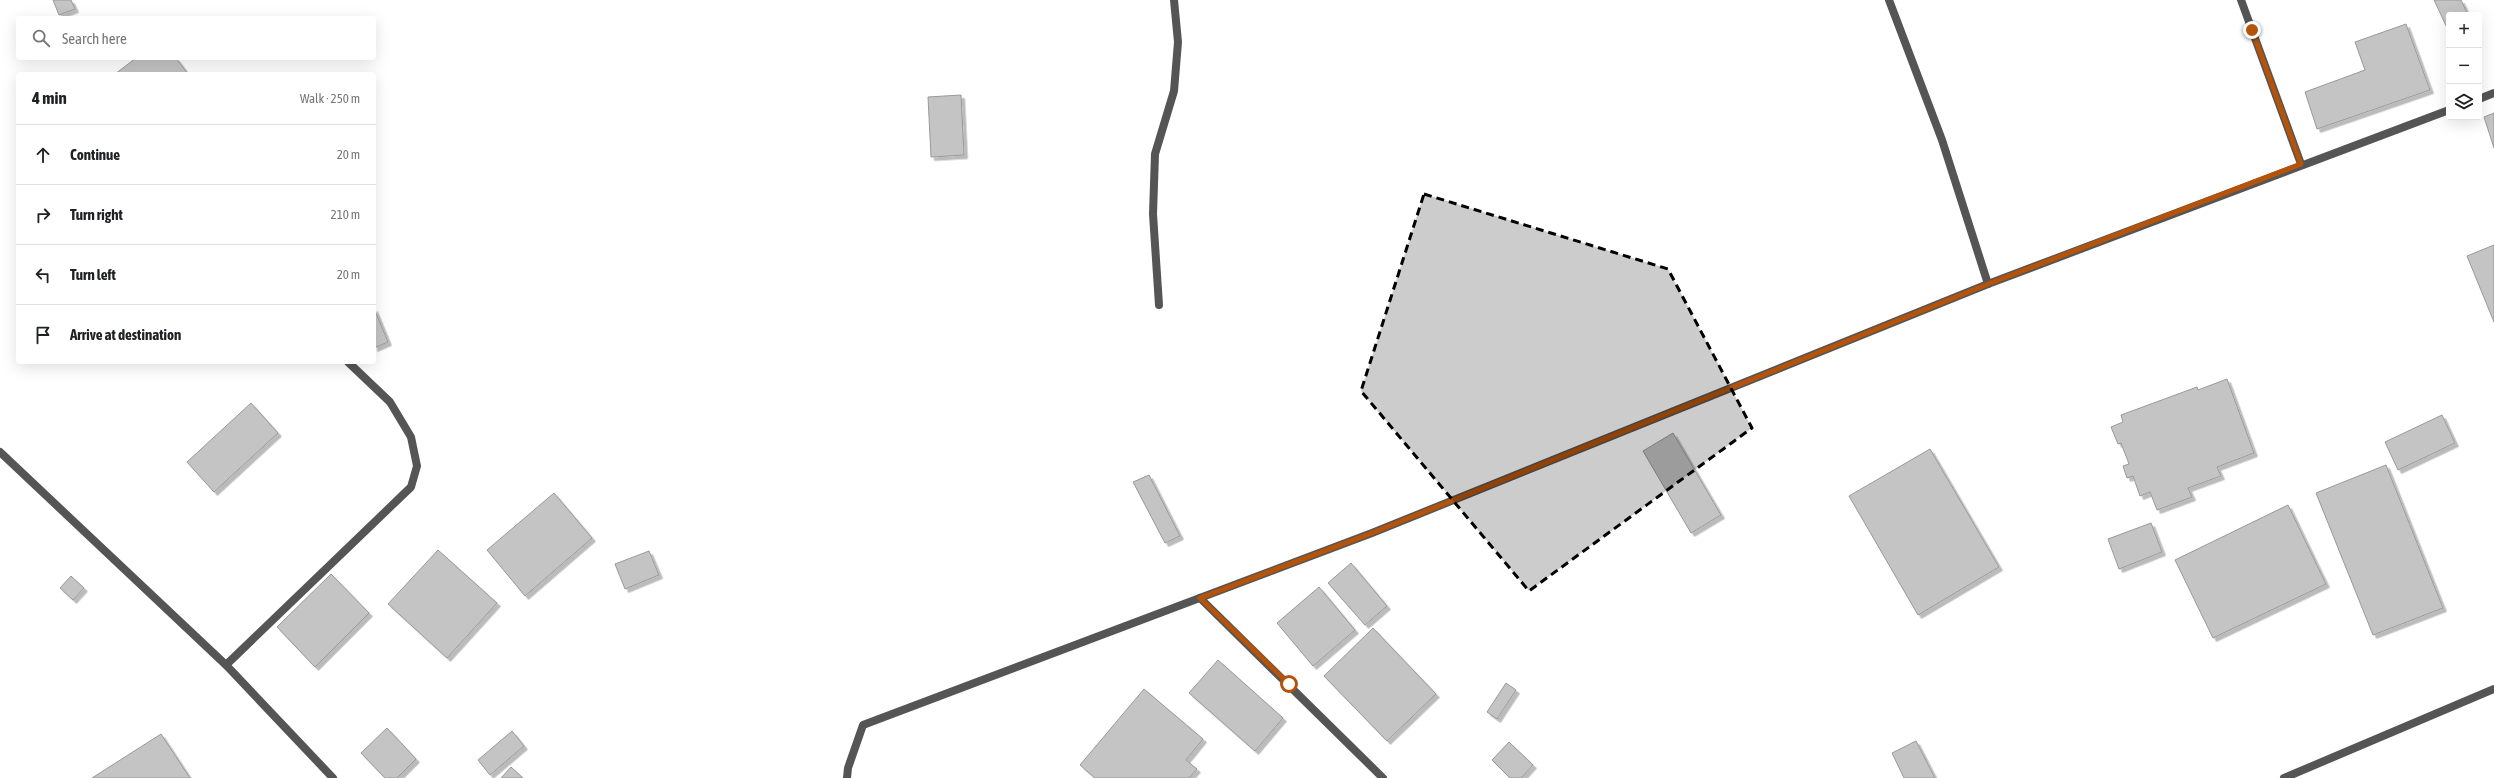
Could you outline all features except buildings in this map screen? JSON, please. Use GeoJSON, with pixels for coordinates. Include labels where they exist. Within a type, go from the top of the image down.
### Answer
{"type":"FeatureCollection","features":[{"type":"Feature","properties":{"kind":"street"},"geometry":{"type":"LineString","coordinates":[[1158,305],[1153,214],[1155,154],[1174,91],[1178,42],[1174,0]]}},
{"type":"Feature","properties":{"kind":"street"},"geometry":{"type":"LineString","coordinates":[[1889,0],[1942,140],[1988,284]]}},
{"type":"Feature","properties":{"kind":"street"},"geometry":{"type":"LineString","coordinates":[[2242,0],[2301,164]]}},
{"type":"Feature","properties":{"kind":"street"},"geometry":{"type":"LineString","coordinates":[[2482,98],[2494,94]]}},
{"type":"Feature","properties":{"kind":"street"},"geometry":{"type":"LineString","coordinates":[[847,778],[848,768],[863,725],[1372,533],[1988,284],[2301,164],[2446,111]]}},
{"type":"Feature","properties":{"kind":"street"},"geometry":{"type":"LineString","coordinates":[[226,666],[411,487],[417,466],[411,437],[390,402],[350,364]]}},
{"type":"Feature","properties":{"kind":"street"},"geometry":{"type":"LineString","coordinates":[[0,453],[226,666],[333,778]]}},
{"type":"Feature","properties":{"kind":"street"},"geometry":{"type":"LineString","coordinates":[[1200,598],[1384,778]]}},
{"type":"Feature","properties":{"kind":"street"},"geometry":{"type":"LineString","coordinates":[[2284,778],[2494,689]]}},
{"type":"Feature","properties":{"kind":"highlighted area"},"geometry":{"type":"Polygon","coordinates":[[[1424,194],[1668,269],[1752,428],[1529,591],[1361,391],[1424,194]]]}},
{"type":"Feature","properties":{"kind":"route"},"geometry":{"type":"LineString","coordinates":[[1289,684],[1200,598],[1372,533],[1764,373],[1988,284],[2301,164],[2252,30]]}}]}
